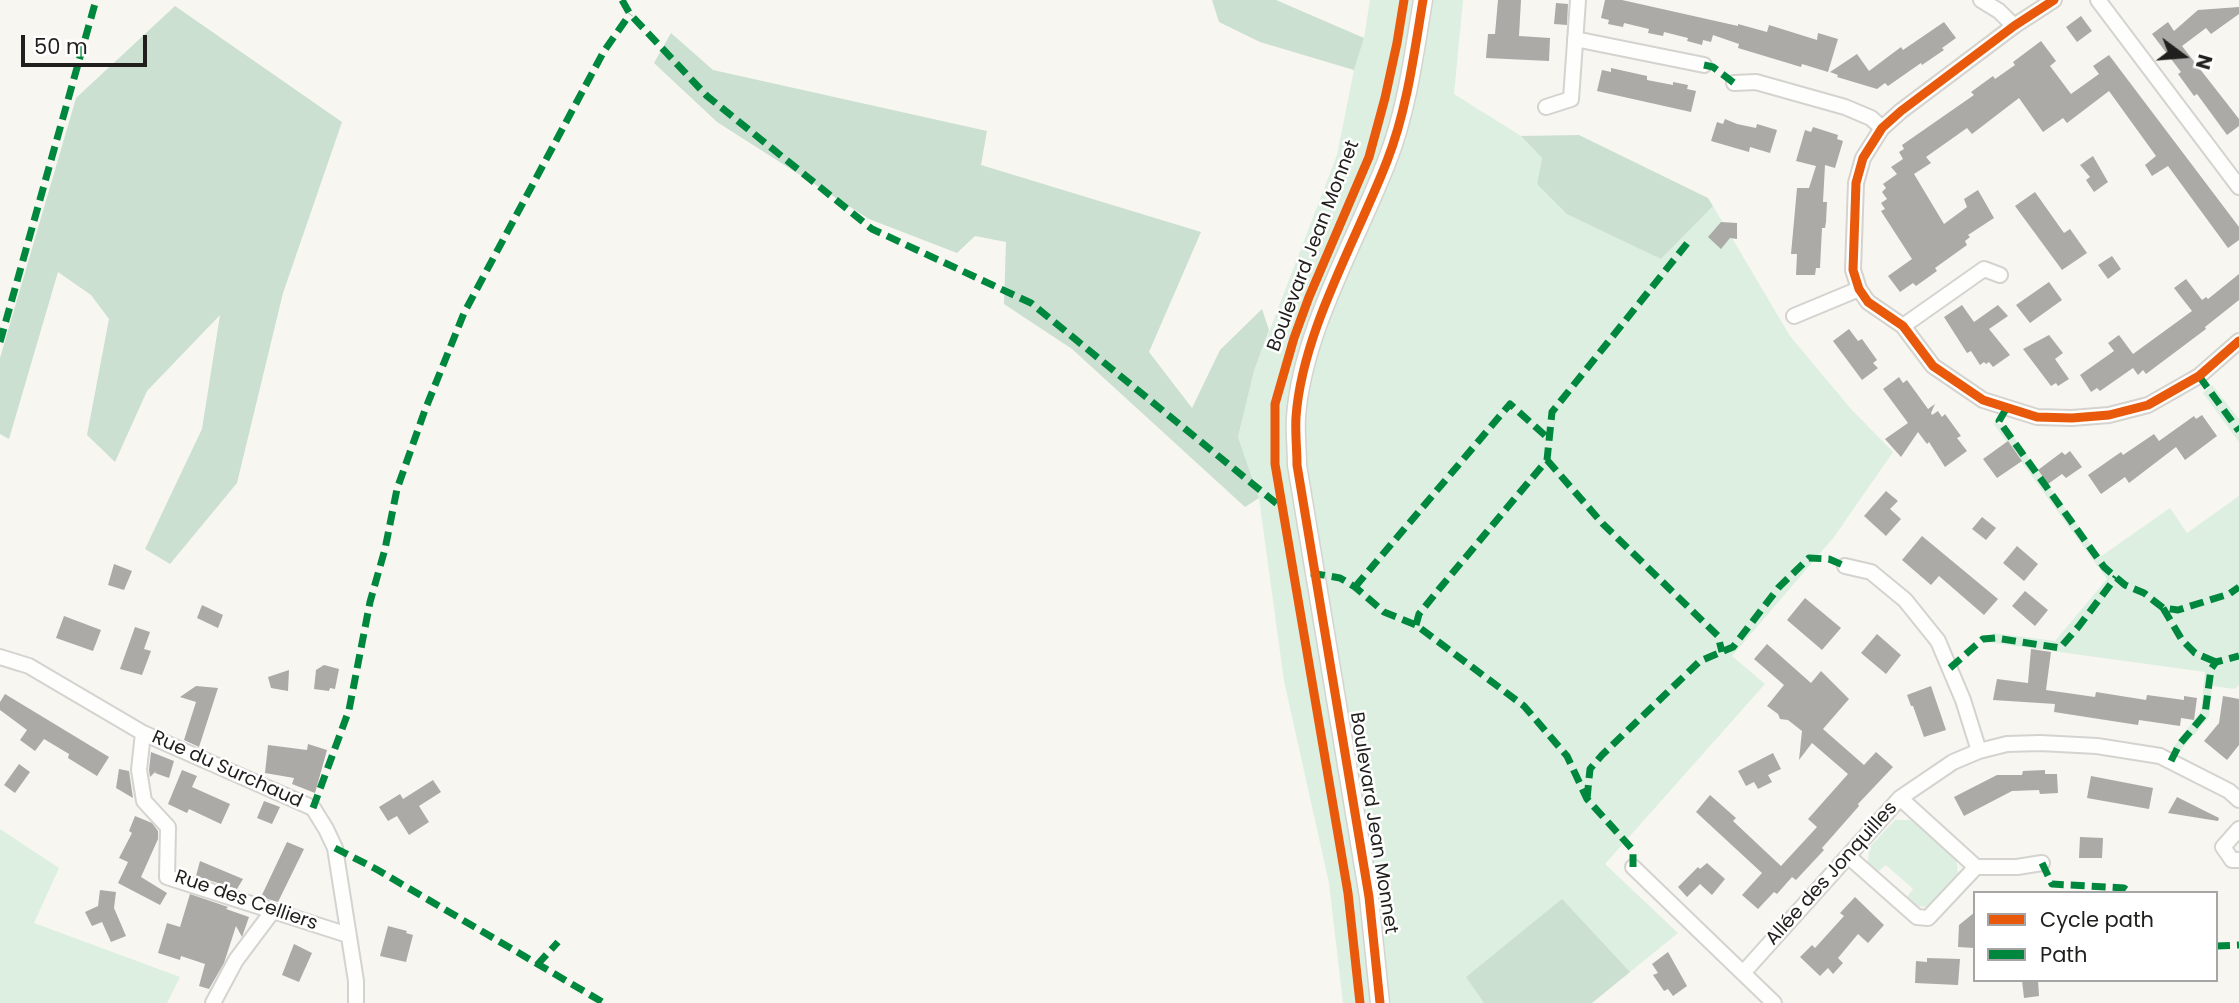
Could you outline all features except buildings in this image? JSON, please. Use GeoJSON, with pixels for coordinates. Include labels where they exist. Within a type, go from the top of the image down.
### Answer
{"type":"FeatureCollection","features":[{"type":"Feature","properties":{"kind":"street","name":"Boulevard Jean Monnet"},"geometry":{"type":"LineString","coordinates":[[1380,1003],[1369,897],[1297,465],[1296,417],[1315,332],[1388,159],[1410,80],[1423,0]]}},
{"type":"Feature","properties":{"kind":"street"},"geometry":{"type":"LineString","coordinates":[[1546,107],[1571,99],[1578,0]]}},
{"type":"Feature","properties":{"kind":"street"},"geometry":{"type":"LineString","coordinates":[[1981,0],[1999,11],[2014,26]]}},
{"type":"Feature","properties":{"kind":"street"},"geometry":{"type":"LineString","coordinates":[[2054,0],[2014,26],[1882,128],[1863,158],[1856,183],[1853,270],[1859,289],[1868,302],[1903,326],[1933,366],[1983,400],[2037,416],[2072,418],[2109,415],[2148,405],[2199,376],[2239,341]]}},
{"type":"Feature","properties":{"kind":"street"},"geometry":{"type":"LineString","coordinates":[[2098,0],[2239,187]]}},
{"type":"Feature","properties":{"kind":"street"},"geometry":{"type":"LineString","coordinates":[[1575,39],[1704,65]]}},
{"type":"Feature","properties":{"kind":"street"},"geometry":{"type":"LineString","coordinates":[[1734,83],[1756,82],[1845,107],[1871,118],[1882,128]]}},
{"type":"Feature","properties":{"kind":"street"},"geometry":{"type":"LineString","coordinates":[[1903,326],[1984,269],[2000,275]]}},
{"type":"Feature","properties":{"kind":"street"},"geometry":{"type":"LineString","coordinates":[[1794,316],[1859,289]]}},
{"type":"Feature","properties":{"kind":"street"},"geometry":{"type":"LineString","coordinates":[[1845,566],[1871,572],[1905,600],[1938,641],[1964,700],[1979,751]]}},
{"type":"Feature","properties":{"kind":"street","name":"Rue du Surchaud"},"geometry":{"type":"LineString","coordinates":[[0,657],[29,666],[143,733],[313,808],[335,848],[356,981],[356,1003]]}},
{"type":"Feature","properties":{"kind":"street","name":"Rue des Celliers"},"geometry":{"type":"LineString","coordinates":[[143,733],[139,770],[144,801],[169,827],[167,877],[348,935]]}},
{"type":"Feature","properties":{"kind":"street","name":"Allée des Jonquilles"},"geometry":{"type":"LineString","coordinates":[[1743,973],[1900,798],[1953,762],[1979,751],[2007,744],[2040,743],[2097,746],[2160,756],[2229,791],[2239,800]]}},
{"type":"Feature","properties":{"kind":"street"},"geometry":{"type":"LineString","coordinates":[[1900,798],[1976,867],[2017,867],[2042,863]]}},
{"type":"Feature","properties":{"kind":"street"},"geometry":{"type":"LineString","coordinates":[[2239,829],[2223,847],[2232,860],[2239,860]]}},
{"type":"Feature","properties":{"kind":"street"},"geometry":{"type":"LineString","coordinates":[[1849,857],[1917,917],[1928,918],[1976,867]]}},
{"type":"Feature","properties":{"kind":"street"},"geometry":{"type":"LineString","coordinates":[[1633,867],[1774,1003]]}},
{"type":"Feature","properties":{"kind":"street"},"geometry":{"type":"LineString","coordinates":[[213,1003],[236,960],[272,912]]}},
{"type":"Feature","properties":{"kind":"green space"},"geometry":{"type":"Polygon","coordinates":[[[1212,0],[1276,0],[1364,38],[1354,70],[1260,42],[1219,22],[1212,0]]]}},
{"type":"Feature","properties":{"kind":"green space"},"geometry":{"type":"Polygon","coordinates":[[[1370,0],[1463,0],[1454,94],[1521,136],[1542,158],[1537,184],[1661,259],[1713,206],[1790,336],[1851,409],[1893,452],[1834,537],[1732,656],[1765,684],[1605,864],[1678,933],[1630,972],[1562,900],[1467,977],[1484,1003],[1343,1003],[1329,883],[1284,681],[1259,498],[1238,437],[1254,371],[1337,155],[1370,0]]]}},
{"type":"Feature","properties":{"kind":"green space"},"geometry":{"type":"Polygon","coordinates":[[[175,6],[342,122],[283,293],[237,483],[170,564],[145,549],[202,429],[220,315],[147,391],[115,462],[87,435],[109,319],[91,295],[58,272],[9,439],[0,434],[0,358],[76,98],[175,6]]]}},
{"type":"Feature","properties":{"kind":"green space"},"geometry":{"type":"Polygon","coordinates":[[[671,33],[713,70],[987,131],[981,165],[1201,232],[1149,352],[1192,408],[1220,350],[1262,309],[1269,330],[1254,371],[1238,437],[1259,498],[1245,507],[1072,349],[1004,304],[1006,242],[975,236],[957,253],[869,219],[717,122],[654,63],[671,33]]]}},
{"type":"Feature","properties":{"kind":"green space"},"geometry":{"type":"Polygon","coordinates":[[[1579,135],[1708,198],[1713,206],[1661,259],[1567,214],[1537,184],[1542,158],[1521,136],[1579,135]]]}},
{"type":"Feature","properties":{"kind":"green space"},"geometry":{"type":"Polygon","coordinates":[[[2212,385],[2239,419],[2239,442],[2203,393],[2212,385]]]}},
{"type":"Feature","properties":{"kind":"green space"},"geometry":{"type":"Polygon","coordinates":[[[1993,423],[2005,425],[2100,557],[2170,508],[2187,533],[2239,496],[2239,685],[2235,689],[2212,686],[2209,717],[2180,751],[2172,749],[2201,711],[2205,672],[1987,642],[1993,633],[2055,641],[2107,579],[1993,423]]]}},
{"type":"Feature","properties":{"kind":"green space"},"geometry":{"type":"Polygon","coordinates":[[[1895,820],[1911,820],[1956,858],[1958,874],[1928,907],[1913,906],[1905,900],[1913,889],[1886,865],[1877,872],[1868,863],[1869,848],[1895,820]]]}},
{"type":"Feature","properties":{"kind":"green space"},"geometry":{"type":"Polygon","coordinates":[[[0,829],[59,868],[34,923],[180,977],[167,1003],[0,1003],[0,829]]]}},
{"type":"Feature","properties":{"kind":"green space"},"geometry":{"type":"Polygon","coordinates":[[[1562,899],[1630,972],[1592,1003],[1484,1003],[1466,977],[1562,899]]]}},
{"type":"Feature","properties":{"kind":"marked path"},"geometry":{"type":"LineString","coordinates":[[0,342],[96,0]]}},
{"type":"Feature","properties":{"kind":"marked path"},"geometry":{"type":"LineString","coordinates":[[622,0],[630,14],[707,96],[872,229],[1031,303],[1282,508]]}},
{"type":"Feature","properties":{"kind":"marked path"},"geometry":{"type":"LineString","coordinates":[[313,808],[349,710],[370,602],[385,549],[397,489],[425,410],[464,313],[604,51],[630,14]]}},
{"type":"Feature","properties":{"kind":"marked path"},"geometry":{"type":"LineString","coordinates":[[1704,65],[1713,67],[1734,83]]}},
{"type":"Feature","properties":{"kind":"marked path"},"geometry":{"type":"LineString","coordinates":[[1416,625],[1419,614],[1547,460],[1552,412],[1689,241]]}},
{"type":"Feature","properties":{"kind":"marked path"},"geometry":{"type":"LineString","coordinates":[[2199,376],[2239,431]]}},
{"type":"Feature","properties":{"kind":"marked path"},"geometry":{"type":"LineString","coordinates":[[1355,587],[1510,404],[1549,439]]}},
{"type":"Feature","properties":{"kind":"marked path"},"geometry":{"type":"LineString","coordinates":[[2006,409],[1999,421],[2104,567],[2125,585],[2144,593],[2163,608],[2178,610],[2229,594],[2239,587]]}},
{"type":"Feature","properties":{"kind":"marked path"},"geometry":{"type":"LineString","coordinates":[[1547,460],[1603,524],[1718,636],[1722,652]]}},
{"type":"Feature","properties":{"kind":"marked path"},"geometry":{"type":"LineString","coordinates":[[1587,799],[1590,769],[1602,755],[1700,661],[1733,647],[1779,587],[1809,558],[1829,559],[1845,566]]}},
{"type":"Feature","properties":{"kind":"marked path"},"geometry":{"type":"LineString","coordinates":[[1311,573],[1340,578],[1384,612],[1416,625],[1524,706],[1567,756],[1587,799],[1633,850],[1633,867]]}},
{"type":"Feature","properties":{"kind":"marked path"},"geometry":{"type":"LineString","coordinates":[[1950,668],[1983,639],[1996,638],[2060,648],[2116,577]]}},
{"type":"Feature","properties":{"kind":"marked path"},"geometry":{"type":"LineString","coordinates":[[2163,608],[2182,640],[2195,653],[2216,662]]}},
{"type":"Feature","properties":{"kind":"marked path"},"geometry":{"type":"LineString","coordinates":[[2171,761],[2179,745],[2205,714],[2211,669],[2216,662],[2239,656]]}},
{"type":"Feature","properties":{"kind":"marked path"},"geometry":{"type":"LineString","coordinates":[[335,848],[376,869],[604,1003]]}},
{"type":"Feature","properties":{"kind":"marked path"},"geometry":{"type":"LineString","coordinates":[[2042,863],[2052,884],[2124,888],[2128,891]]}},
{"type":"Feature","properties":{"kind":"marked path"},"geometry":{"type":"LineString","coordinates":[[537,965],[558,942]]}},
{"type":"Feature","properties":{"kind":"marked path"},"geometry":{"type":"LineString","coordinates":[[2218,946],[2239,945]]}},
{"type":"Feature","properties":{"kind":"cycle path"},"geometry":{"type":"LineString","coordinates":[[1360,1003],[1348,893],[1275,464],[1275,404],[1309,297],[1369,157],[1385,98],[1404,0]]}},
{"type":"Feature","properties":{"kind":"cycle path"},"geometry":{"type":"LineString","coordinates":[[1380,1003],[1369,897],[1297,465],[1296,417],[1300,385],[1319,320],[1394,142],[1409,82],[1423,0]]}},
{"type":"Feature","properties":{"kind":"cycle path"},"geometry":{"type":"LineString","coordinates":[[2054,0],[2014,26],[1882,128],[1863,158],[1856,183],[1853,270],[1859,289],[1868,302],[1903,326],[1933,366],[1983,400],[2037,417],[2109,415],[2148,405],[2199,376],[2239,341]]}}]}
